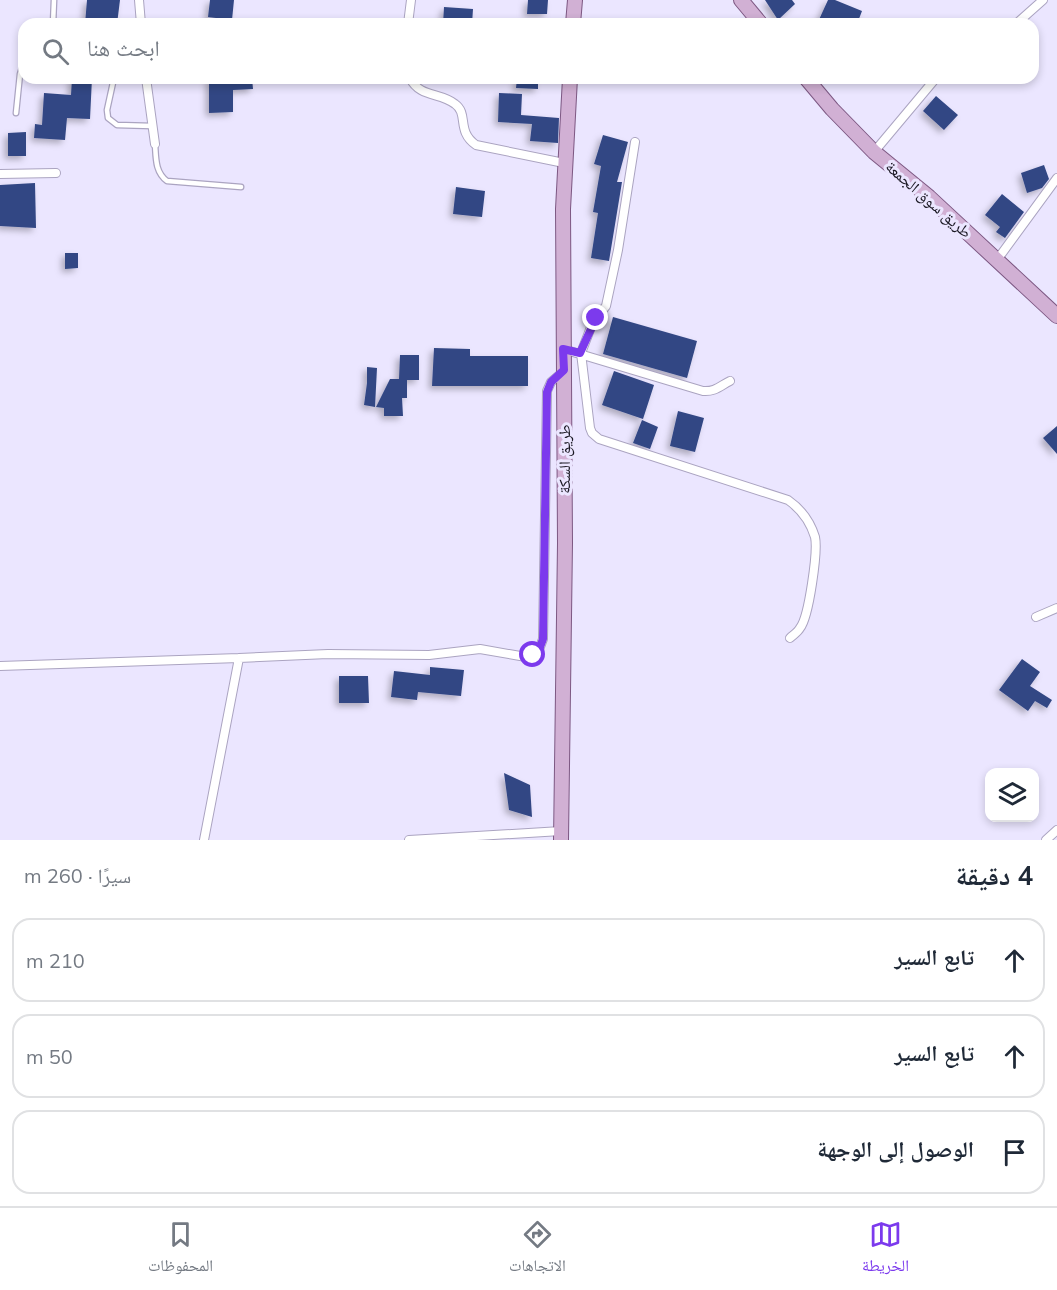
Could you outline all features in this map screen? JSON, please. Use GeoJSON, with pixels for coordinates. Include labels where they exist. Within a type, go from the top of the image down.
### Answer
{"type":"FeatureCollection","features":[{"type":"Feature","properties":{"kind":"main road"},"geometry":{"type":"LineString","coordinates":[[574,18],[575,0]]}},
{"type":"Feature","properties":{"kind":"main road"},"geometry":{"type":"LineString","coordinates":[[741,0],[756,18]]}},
{"type":"Feature","properties":{"kind":"main road","name":"طريق السكة"},"geometry":{"type":"LineString","coordinates":[[561,836],[565,543],[564,163],[570,84]]}},
{"type":"Feature","properties":{"kind":"main road","name":"طريق سوق الجمعة"},"geometry":{"type":"LineString","coordinates":[[811,84],[874,152],[929,197],[1057,316]]}},
{"type":"Feature","properties":{"kind":"street"},"geometry":{"type":"LineString","coordinates":[[139,0],[140,18]]}},
{"type":"Feature","properties":{"kind":"street"},"geometry":{"type":"LineString","coordinates":[[409,18],[411,0]]}},
{"type":"Feature","properties":{"kind":"street"},"geometry":{"type":"LineString","coordinates":[[1023,18],[1043,0]]}},
{"type":"Feature","properties":{"kind":"street"},"geometry":{"type":"LineString","coordinates":[[147,84],[155,144]]}},
{"type":"Feature","properties":{"kind":"street"},"geometry":{"type":"LineString","coordinates":[[413,84],[423,92],[453,102],[458,106],[465,136],[476,145],[564,163]]}},
{"type":"Feature","properties":{"kind":"street"},"geometry":{"type":"LineString","coordinates":[[874,152],[931,84]]}},
{"type":"Feature","properties":{"kind":"street"},"geometry":{"type":"LineString","coordinates":[[635,142],[618,250],[606,306],[593,322],[580,353],[591,433],[599,439],[788,500],[800,509],[815,538],[814,573],[805,619],[801,628],[790,638]]}},
{"type":"Feature","properties":{"kind":"street"},"geometry":{"type":"LineString","coordinates":[[0,174],[56,173]]}},
{"type":"Feature","properties":{"kind":"street"},"geometry":{"type":"LineString","coordinates":[[997,260],[1057,178]]}},
{"type":"Feature","properties":{"kind":"street"},"geometry":{"type":"LineString","coordinates":[[563,349],[703,391],[711,392],[730,381]]}},
{"type":"Feature","properties":{"kind":"street"},"geometry":{"type":"LineString","coordinates":[[0,666],[328,654],[420,655],[480,649],[518,656],[533,655],[543,639],[547,392],[551,382],[564,370]]}},
{"type":"Feature","properties":{"kind":"street"},"geometry":{"type":"LineString","coordinates":[[1036,617],[1057,608]]}},
{"type":"Feature","properties":{"kind":"street"},"geometry":{"type":"LineString","coordinates":[[204,840],[239,658]]}},
{"type":"Feature","properties":{"kind":"street"},"geometry":{"type":"LineString","coordinates":[[1046,840],[1057,830]]}},
{"type":"Feature","properties":{"kind":"street"},"geometry":{"type":"LineString","coordinates":[[409,840],[561,836]]}},
{"type":"Feature","properties":{"kind":"lane"},"geometry":{"type":"LineString","coordinates":[[53,18],[54,0]]}},
{"type":"Feature","properties":{"kind":"lane"},"geometry":{"type":"LineString","coordinates":[[16,113],[19,84]]}},
{"type":"Feature","properties":{"kind":"lane"},"geometry":{"type":"LineString","coordinates":[[113,84],[107,110],[108,118],[117,125],[152,126]]}},
{"type":"Feature","properties":{"kind":"lane"},"geometry":{"type":"LineString","coordinates":[[155,144],[158,169],[162,178],[167,182],[241,187]]}},
{"type":"Feature","properties":{"kind":"building"},"geometry":{"type":"Polygon","coordinates":[[[87,0],[120,0],[118,18],[86,18],[87,0]]]}},
{"type":"Feature","properties":{"kind":"building"},"geometry":{"type":"Polygon","coordinates":[[[210,0],[234,0],[232,18],[208,17],[210,0]]]}},
{"type":"Feature","properties":{"kind":"building"},"geometry":{"type":"Polygon","coordinates":[[[528,0],[548,0],[547,14],[527,14],[528,0]]]}},
{"type":"Feature","properties":{"kind":"building"},"geometry":{"type":"Polygon","coordinates":[[[765,0],[792,0],[795,4],[780,18],[777,18],[765,0]]]}},
{"type":"Feature","properties":{"kind":"building"},"geometry":{"type":"Polygon","coordinates":[[[828,0],[835,0],[862,11],[859,18],[820,18],[828,0]]]}},
{"type":"Feature","properties":{"kind":"building"},"geometry":{"type":"Polygon","coordinates":[[[444,7],[473,9],[472,18],[443,18],[444,7]]]}},
{"type":"Feature","properties":{"kind":"building"},"geometry":{"type":"Polygon","coordinates":[[[72,84],[92,84],[90,119],[67,118],[65,140],[34,138],[35,124],[42,125],[44,93],[71,95],[72,84]]]}},
{"type":"Feature","properties":{"kind":"building"},"geometry":{"type":"Polygon","coordinates":[[[209,84],[253,84],[253,89],[233,90],[233,112],[209,113],[209,84]]]}},
{"type":"Feature","properties":{"kind":"building"},"geometry":{"type":"Polygon","coordinates":[[[516,84],[538,84],[538,89],[516,88],[516,84]]]}},
{"type":"Feature","properties":{"kind":"building"},"geometry":{"type":"Polygon","coordinates":[[[499,93],[522,94],[521,115],[559,118],[558,143],[530,141],[532,124],[498,122],[499,93]]]}},
{"type":"Feature","properties":{"kind":"building"},"geometry":{"type":"Polygon","coordinates":[[[936,96],[958,115],[944,130],[923,111],[936,96]]]}},
{"type":"Feature","properties":{"kind":"building"},"geometry":{"type":"Polygon","coordinates":[[[26,132],[26,156],[8,156],[8,133],[26,132]]]}},
{"type":"Feature","properties":{"kind":"building"},"geometry":{"type":"Polygon","coordinates":[[[603,135],[628,142],[617,182],[622,182],[609,261],[591,258],[598,213],[593,212],[601,166],[594,164],[603,135]]]}},
{"type":"Feature","properties":{"kind":"building"},"geometry":{"type":"Polygon","coordinates":[[[1044,165],[1049,179],[1042,188],[1027,193],[1021,173],[1044,165]]]}},
{"type":"Feature","properties":{"kind":"building"},"geometry":{"type":"Polygon","coordinates":[[[35,183],[36,228],[0,226],[0,185],[35,183]]]}},
{"type":"Feature","properties":{"kind":"building"},"geometry":{"type":"Polygon","coordinates":[[[456,187],[485,191],[482,217],[453,214],[456,187]]]}},
{"type":"Feature","properties":{"kind":"building"},"geometry":{"type":"Polygon","coordinates":[[[1002,194],[1024,212],[1005,238],[996,232],[1000,227],[985,215],[1002,194]]]}},
{"type":"Feature","properties":{"kind":"building"},"geometry":{"type":"Polygon","coordinates":[[[65,253],[78,253],[78,268],[65,269],[65,253]]]}},
{"type":"Feature","properties":{"kind":"building"},"geometry":{"type":"Polygon","coordinates":[[[613,317],[697,341],[687,378],[603,354],[613,317]]]}},
{"type":"Feature","properties":{"kind":"building"},"geometry":{"type":"Polygon","coordinates":[[[434,348],[470,349],[470,356],[528,356],[528,386],[432,386],[434,348]]]}},
{"type":"Feature","properties":{"kind":"building"},"geometry":{"type":"Polygon","coordinates":[[[400,355],[419,355],[419,380],[407,380],[407,398],[402,398],[403,416],[384,416],[384,408],[376,407],[390,379],[399,379],[400,355]]]}},
{"type":"Feature","properties":{"kind":"building"},"geometry":{"type":"Polygon","coordinates":[[[367,367],[377,368],[375,407],[364,405],[367,367]]]}},
{"type":"Feature","properties":{"kind":"building"},"geometry":{"type":"Polygon","coordinates":[[[614,371],[654,385],[643,419],[602,405],[614,371]]]}},
{"type":"Feature","properties":{"kind":"building"},"geometry":{"type":"Polygon","coordinates":[[[678,411],[704,418],[695,452],[670,446],[678,411]]]}},
{"type":"Feature","properties":{"kind":"building"},"geometry":{"type":"Polygon","coordinates":[[[642,420],[658,427],[650,449],[633,443],[642,420]]]}},
{"type":"Feature","properties":{"kind":"building"},"geometry":{"type":"Polygon","coordinates":[[[1057,426],[1057,454],[1043,438],[1057,426]]]}},
{"type":"Feature","properties":{"kind":"building"},"geometry":{"type":"Polygon","coordinates":[[[1022,659],[1040,672],[1030,686],[1052,700],[1047,708],[1035,701],[1028,711],[999,690],[1022,659]]]}},
{"type":"Feature","properties":{"kind":"building"},"geometry":{"type":"Polygon","coordinates":[[[430,667],[464,670],[461,696],[418,692],[417,700],[391,697],[394,671],[430,675],[430,667]]]}},
{"type":"Feature","properties":{"kind":"building"},"geometry":{"type":"Polygon","coordinates":[[[339,676],[368,676],[369,703],[339,703],[339,676]]]}},
{"type":"Feature","properties":{"kind":"building"},"geometry":{"type":"Polygon","coordinates":[[[504,773],[530,785],[532,817],[509,810],[504,773]]]}},
{"type":"Feature","properties":{"kind":"route"},"geometry":{"type":"LineString","coordinates":[[533,655],[543,639],[547,392],[551,382],[564,370],[563,349],[580,353],[596,318]]}}]}
